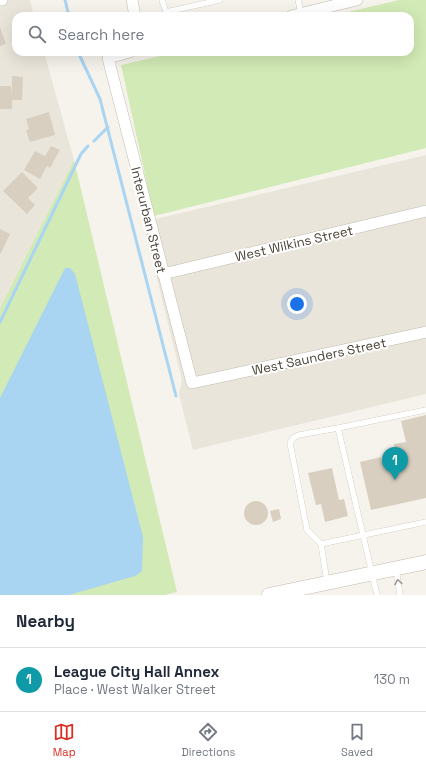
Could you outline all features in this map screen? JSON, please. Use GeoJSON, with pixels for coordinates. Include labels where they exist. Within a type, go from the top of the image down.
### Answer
{"type":"FeatureCollection","features":[{"type":"Feature","properties":{"kind":"street"},"geometry":{"type":"LineString","coordinates":[[132,0],[134,12]]}},
{"type":"Feature","properties":{"kind":"street"},"geometry":{"type":"LineString","coordinates":[[305,12],[357,0]]}},
{"type":"Feature","properties":{"kind":"street","name":"Interurban Street"},"geometry":{"type":"LineString","coordinates":[[115,56],[108,58],[192,383],[211,379]]}},
{"type":"Feature","properties":{"kind":"street","name":"West Wilkins Street"},"geometry":{"type":"LineString","coordinates":[[163,274],[426,211]]}},
{"type":"Feature","properties":{"kind":"street","name":"West Saunders Street"},"geometry":{"type":"LineString","coordinates":[[211,379],[426,332]]}},
{"type":"Feature","properties":{"kind":"street"},"geometry":{"type":"LineString","coordinates":[[269,595],[426,562]]}},
{"type":"Feature","properties":{"kind":"lane"},"geometry":{"type":"LineString","coordinates":[[162,0],[166,12],[220,0]]}},
{"type":"Feature","properties":{"kind":"lane"},"geometry":{"type":"LineString","coordinates":[[296,12],[298,0]]}},
{"type":"Feature","properties":{"kind":"lane"},"geometry":{"type":"LineString","coordinates":[[327,582],[321,544],[307,530],[290,443],[293,438],[299,435],[426,410]]}},
{"type":"Feature","properties":{"kind":"lane"},"geometry":{"type":"LineString","coordinates":[[338,428],[377,595]]}},
{"type":"Feature","properties":{"kind":"lane"},"geometry":{"type":"LineString","coordinates":[[321,544],[426,522]]}},
{"type":"Feature","properties":{"kind":"lane"},"geometry":{"type":"LineString","coordinates":[[396,569],[400,595]]}},
{"type":"Feature","properties":{"kind":"shaded area"},"geometry":{"type":"Polygon","coordinates":[[[0,0],[30,0],[33,12],[12,12],[12,56],[45,56],[74,160],[0,308],[0,0]]]}},
{"type":"Feature","properties":{"kind":"shaded area"},"geometry":{"type":"Polygon","coordinates":[[[426,155],[426,394],[193,450],[179,394],[182,380],[143,222],[426,155]]]}},
{"type":"Feature","properties":{"kind":"green space"},"geometry":{"type":"Polygon","coordinates":[[[399,0],[426,0],[426,148],[154,216],[121,65],[160,56],[414,56],[414,12],[348,12],[399,0]]]}},
{"type":"Feature","properties":{"kind":"green space"},"geometry":{"type":"Polygon","coordinates":[[[74,160],[177,592],[165,595],[2,595],[0,593],[0,308],[74,160]]]}},
{"type":"Feature","properties":{"kind":"water"},"geometry":{"type":"Polygon","coordinates":[[[65,268],[70,268],[75,274],[143,537],[142,571],[135,576],[69,595],[0,595],[0,398],[65,268]]]}},
{"type":"Feature","properties":{"kind":"building"},"geometry":{"type":"Polygon","coordinates":[[[0,27],[6,44],[0,46],[0,27]]]}},
{"type":"Feature","properties":{"kind":"building"},"geometry":{"type":"Polygon","coordinates":[[[12,76],[23,77],[22,100],[12,100],[12,109],[0,109],[0,86],[11,86],[12,95],[12,76]]]}},
{"type":"Feature","properties":{"kind":"building"},"geometry":{"type":"Polygon","coordinates":[[[49,112],[55,135],[30,142],[26,130],[29,129],[26,119],[49,112]]]}},
{"type":"Feature","properties":{"kind":"building"},"geometry":{"type":"Polygon","coordinates":[[[51,146],[60,150],[50,168],[47,166],[40,179],[24,170],[35,151],[45,156],[51,146]]]}},
{"type":"Feature","properties":{"kind":"building"},"geometry":{"type":"Polygon","coordinates":[[[22,172],[38,188],[28,198],[35,205],[27,214],[3,191],[22,172]]]}},
{"type":"Feature","properties":{"kind":"building"},"geometry":{"type":"Polygon","coordinates":[[[0,229],[10,234],[1,253],[0,253],[0,229]]]}},
{"type":"Feature","properties":{"kind":"building"},"geometry":{"type":"Polygon","coordinates":[[[426,415],[426,498],[371,510],[360,462],[381,457],[382,462],[397,459],[394,444],[406,442],[401,421],[426,415]]]}},
{"type":"Feature","properties":{"kind":"building"},"geometry":{"type":"Polygon","coordinates":[[[332,468],[339,500],[344,499],[348,516],[325,522],[321,504],[316,505],[308,473],[332,468]]]}},
{"type":"Feature","properties":{"kind":"building"},"geometry":{"type":"Polygon","coordinates":[[[256,501],[265,504],[268,513],[265,522],[256,525],[247,522],[244,513],[247,504],[256,501]]]}},
{"type":"Feature","properties":{"kind":"building"},"geometry":{"type":"Polygon","coordinates":[[[279,509],[281,519],[273,522],[270,511],[279,509]]]}},
{"type":"Feature","properties":{"kind":"waterway"},"geometry":{"type":"LineString","coordinates":[[65,0],[68,12]]}},
{"type":"Feature","properties":{"kind":"waterway"},"geometry":{"type":"LineString","coordinates":[[80,56],[100,99],[176,396]]}},
{"type":"Feature","properties":{"kind":"waterway"},"geometry":{"type":"LineString","coordinates":[[94,141],[108,127]]}},
{"type":"Feature","properties":{"kind":"waterway"},"geometry":{"type":"LineString","coordinates":[[0,322],[81,154],[88,146]]}},
{"type":"Feature","properties":{"kind":"place","name":"League City Hall Annex"},"geometry":{"type":"Point","coordinates":[395,480]}}]}
